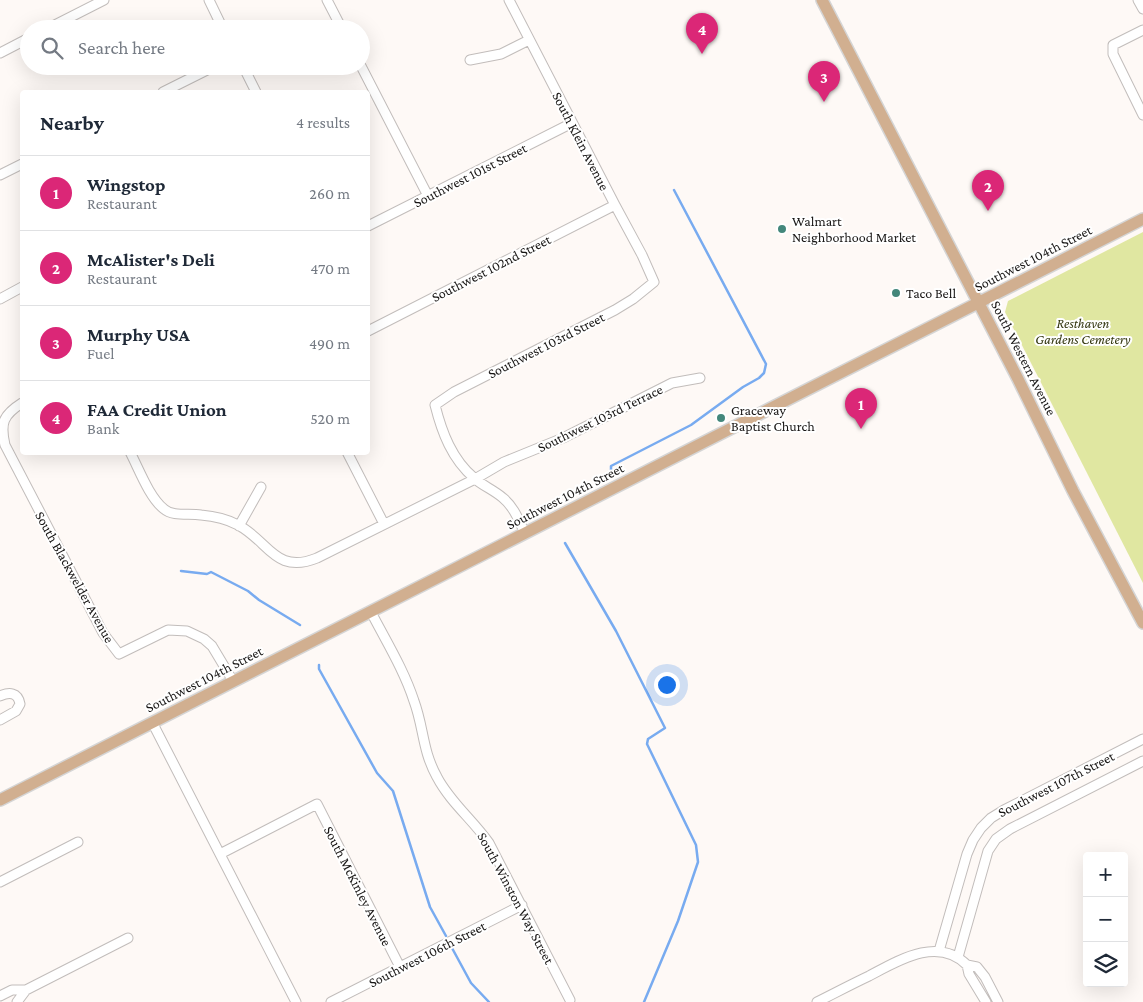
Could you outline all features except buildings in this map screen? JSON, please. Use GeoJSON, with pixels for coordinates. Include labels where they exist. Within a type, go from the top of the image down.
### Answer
{"type":"FeatureCollection","features":[{"type":"Feature","properties":{"kind":"main road","name":"South Western Avenue"},"geometry":{"type":"LineString","coordinates":[[822,0],[979,303],[1073,491],[1143,623]]}},
{"type":"Feature","properties":{"kind":"main road","name":"Southwest 104th Street"},"geometry":{"type":"LineString","coordinates":[[0,800],[1143,219]]}},
{"type":"Feature","properties":{"kind":"street"},"geometry":{"type":"LineString","coordinates":[[65,20],[104,0]]}},
{"type":"Feature","properties":{"kind":"street"},"geometry":{"type":"LineString","coordinates":[[209,0],[219,20]]}},
{"type":"Feature","properties":{"kind":"street"},"geometry":{"type":"LineString","coordinates":[[327,0],[337,20]]}},
{"type":"Feature","properties":{"kind":"street","name":"South Klein Avenue"},"geometry":{"type":"LineString","coordinates":[[509,0],[642,255],[654,282]]}},
{"type":"Feature","properties":{"kind":"street"},"geometry":{"type":"LineString","coordinates":[[1138,0],[1143,9]]}},
{"type":"Feature","properties":{"kind":"street"},"geometry":{"type":"LineString","coordinates":[[1143,30],[1113,46],[1112,54],[1143,115]]}},
{"type":"Feature","properties":{"kind":"street"},"geometry":{"type":"LineString","coordinates":[[470,60],[501,54],[529,40]]}},
{"type":"Feature","properties":{"kind":"street"},"geometry":{"type":"LineString","coordinates":[[0,53],[20,43]]}},
{"type":"Feature","properties":{"kind":"street"},"geometry":{"type":"LineString","coordinates":[[167,90],[197,75]]}},
{"type":"Feature","properties":{"kind":"street"},"geometry":{"type":"LineString","coordinates":[[247,75],[255,90]]}},
{"type":"Feature","properties":{"kind":"street"},"geometry":{"type":"LineString","coordinates":[[366,75],[428,196]]}},
{"type":"Feature","properties":{"kind":"street","name":"Southwest 101st Street"},"geometry":{"type":"LineString","coordinates":[[370,225],[572,123]]}},
{"type":"Feature","properties":{"kind":"street"},"geometry":{"type":"LineString","coordinates":[[0,176],[20,165]]}},
{"type":"Feature","properties":{"kind":"street","name":"Southwest 102nd Street"},"geometry":{"type":"LineString","coordinates":[[370,330],[615,205]]}},
{"type":"Feature","properties":{"kind":"street","name":"Southwest 103rd Street"},"geometry":{"type":"LineString","coordinates":[[475,478],[458,461],[452,451],[439,424],[435,405],[454,392],[615,310],[633,299],[654,282]]}},
{"type":"Feature","properties":{"kind":"street"},"geometry":{"type":"LineString","coordinates":[[0,299],[20,288]]}},
{"type":"Feature","properties":{"kind":"street","name":"Southwest 103rd Terrace"},"geometry":{"type":"LineString","coordinates":[[475,478],[509,460],[563,438],[672,383],[700,378]]}},
{"type":"Feature","properties":{"kind":"street","name":"South Blackwelder Avenue"},"geometry":{"type":"LineString","coordinates":[[20,405],[8,414],[3,421],[2,438],[9,455],[103,633],[119,654],[168,630],[187,631],[204,639],[212,646],[233,681]]}},
{"type":"Feature","properties":{"kind":"street"},"geometry":{"type":"LineString","coordinates":[[132,455],[154,498],[166,511],[216,518],[239,526],[255,537],[276,556],[295,564],[301,564],[317,558],[475,478],[506,500],[515,512],[525,533]]}},
{"type":"Feature","properties":{"kind":"street"},"geometry":{"type":"LineString","coordinates":[[349,455],[384,524]]}},
{"type":"Feature","properties":{"kind":"street"},"geometry":{"type":"LineString","coordinates":[[239,526],[261,487]]}},
{"type":"Feature","properties":{"kind":"street","name":"South Winston Way Street"},"geometry":{"type":"LineString","coordinates":[[371,612],[410,689],[418,712],[425,751],[437,778],[448,795],[475,824],[489,843],[570,1000]]}},
{"type":"Feature","properties":{"kind":"street"},"geometry":{"type":"LineString","coordinates":[[0,696],[8,693],[14,694],[17,696],[20,704],[16,711],[0,720]]}},
{"type":"Feature","properties":{"kind":"street"},"geometry":{"type":"LineString","coordinates":[[152,722],[296,1002]]}},
{"type":"Feature","properties":{"kind":"street","name":"Southwest 107th Street"},"geometry":{"type":"LineString","coordinates":[[939,951],[967,854],[981,828],[991,818],[1004,810],[1143,739]]}},
{"type":"Feature","properties":{"kind":"street","name":"Southwest 107th Street"},"geometry":{"type":"LineString","coordinates":[[958,957],[988,851],[996,839],[1010,829],[1143,761]]}},
{"type":"Feature","properties":{"kind":"street","name":"South McKinley Avenue"},"geometry":{"type":"LineString","coordinates":[[220,854],[317,804],[400,968]]}},
{"type":"Feature","properties":{"kind":"street"},"geometry":{"type":"LineString","coordinates":[[0,882],[78,842]]}},
{"type":"Feature","properties":{"kind":"street","name":"Southwest 106th Street"},"geometry":{"type":"LineString","coordinates":[[331,1002],[522,905]]}},
{"type":"Feature","properties":{"kind":"street"},"geometry":{"type":"LineString","coordinates":[[17,1002],[26,990],[128,938]]}},
{"type":"Feature","properties":{"kind":"street"},"geometry":{"type":"LineString","coordinates":[[817,1002],[904,958],[926,952],[939,951],[950,953],[968,965],[977,967],[985,977],[998,1002]]}},
{"type":"Feature","properties":{"kind":"street"},"geometry":{"type":"LineString","coordinates":[[968,965],[969,974],[986,1002]]}},
{"type":"Feature","properties":{"kind":"street"},"geometry":{"type":"LineString","coordinates":[[0,996],[12,990],[26,990]]}},
{"type":"Feature","properties":{"kind":"green space","name":"Resthaven Gardens Cemetery"},"geometry":{"type":"Polygon","coordinates":[[[1143,232],[1143,583],[1005,312],[1008,301],[1143,232]]]}},
{"type":"Feature","properties":{"kind":"waterway"},"geometry":{"type":"LineString","coordinates":[[611,471],[611,466],[691,425],[764,373],[766,364],[674,190]]}},
{"type":"Feature","properties":{"kind":"waterway"},"geometry":{"type":"LineString","coordinates":[[565,543],[616,631],[665,728],[648,739],[647,744],[696,845],[698,862],[678,921],[644,1002]]}},
{"type":"Feature","properties":{"kind":"waterway"},"geometry":{"type":"LineString","coordinates":[[181,571],[207,574],[211,572],[248,591],[259,600],[300,625]]}},
{"type":"Feature","properties":{"kind":"waterway"},"geometry":{"type":"LineString","coordinates":[[319,665],[319,669],[377,773],[393,791],[430,907],[446,936]]}},
{"type":"Feature","properties":{"kind":"waterway"},"geometry":{"type":"LineString","coordinates":[[452,948],[471,983],[489,1002]]}},
{"type":"Feature","properties":{"kind":"place","name":"FAA Credit Union"},"geometry":{"type":"Point","coordinates":[702,54]}},
{"type":"Feature","properties":{"kind":"place","name":"Murphy USA"},"geometry":{"type":"Point","coordinates":[824,102]}},
{"type":"Feature","properties":{"kind":"place","name":"McAlister's Deli"},"geometry":{"type":"Point","coordinates":[988,211]}},
{"type":"Feature","properties":{"kind":"place","name":"Walmart Neighborhood Market"},"geometry":{"type":"Point","coordinates":[782,229]}},
{"type":"Feature","properties":{"kind":"place","name":"Taco Bell"},"geometry":{"type":"Point","coordinates":[896,293]}},
{"type":"Feature","properties":{"kind":"place","name":"Graceway Baptist Church"},"geometry":{"type":"Point","coordinates":[721,418]}},
{"type":"Feature","properties":{"kind":"place","name":"Wingstop"},"geometry":{"type":"Point","coordinates":[861,429]}}]}
